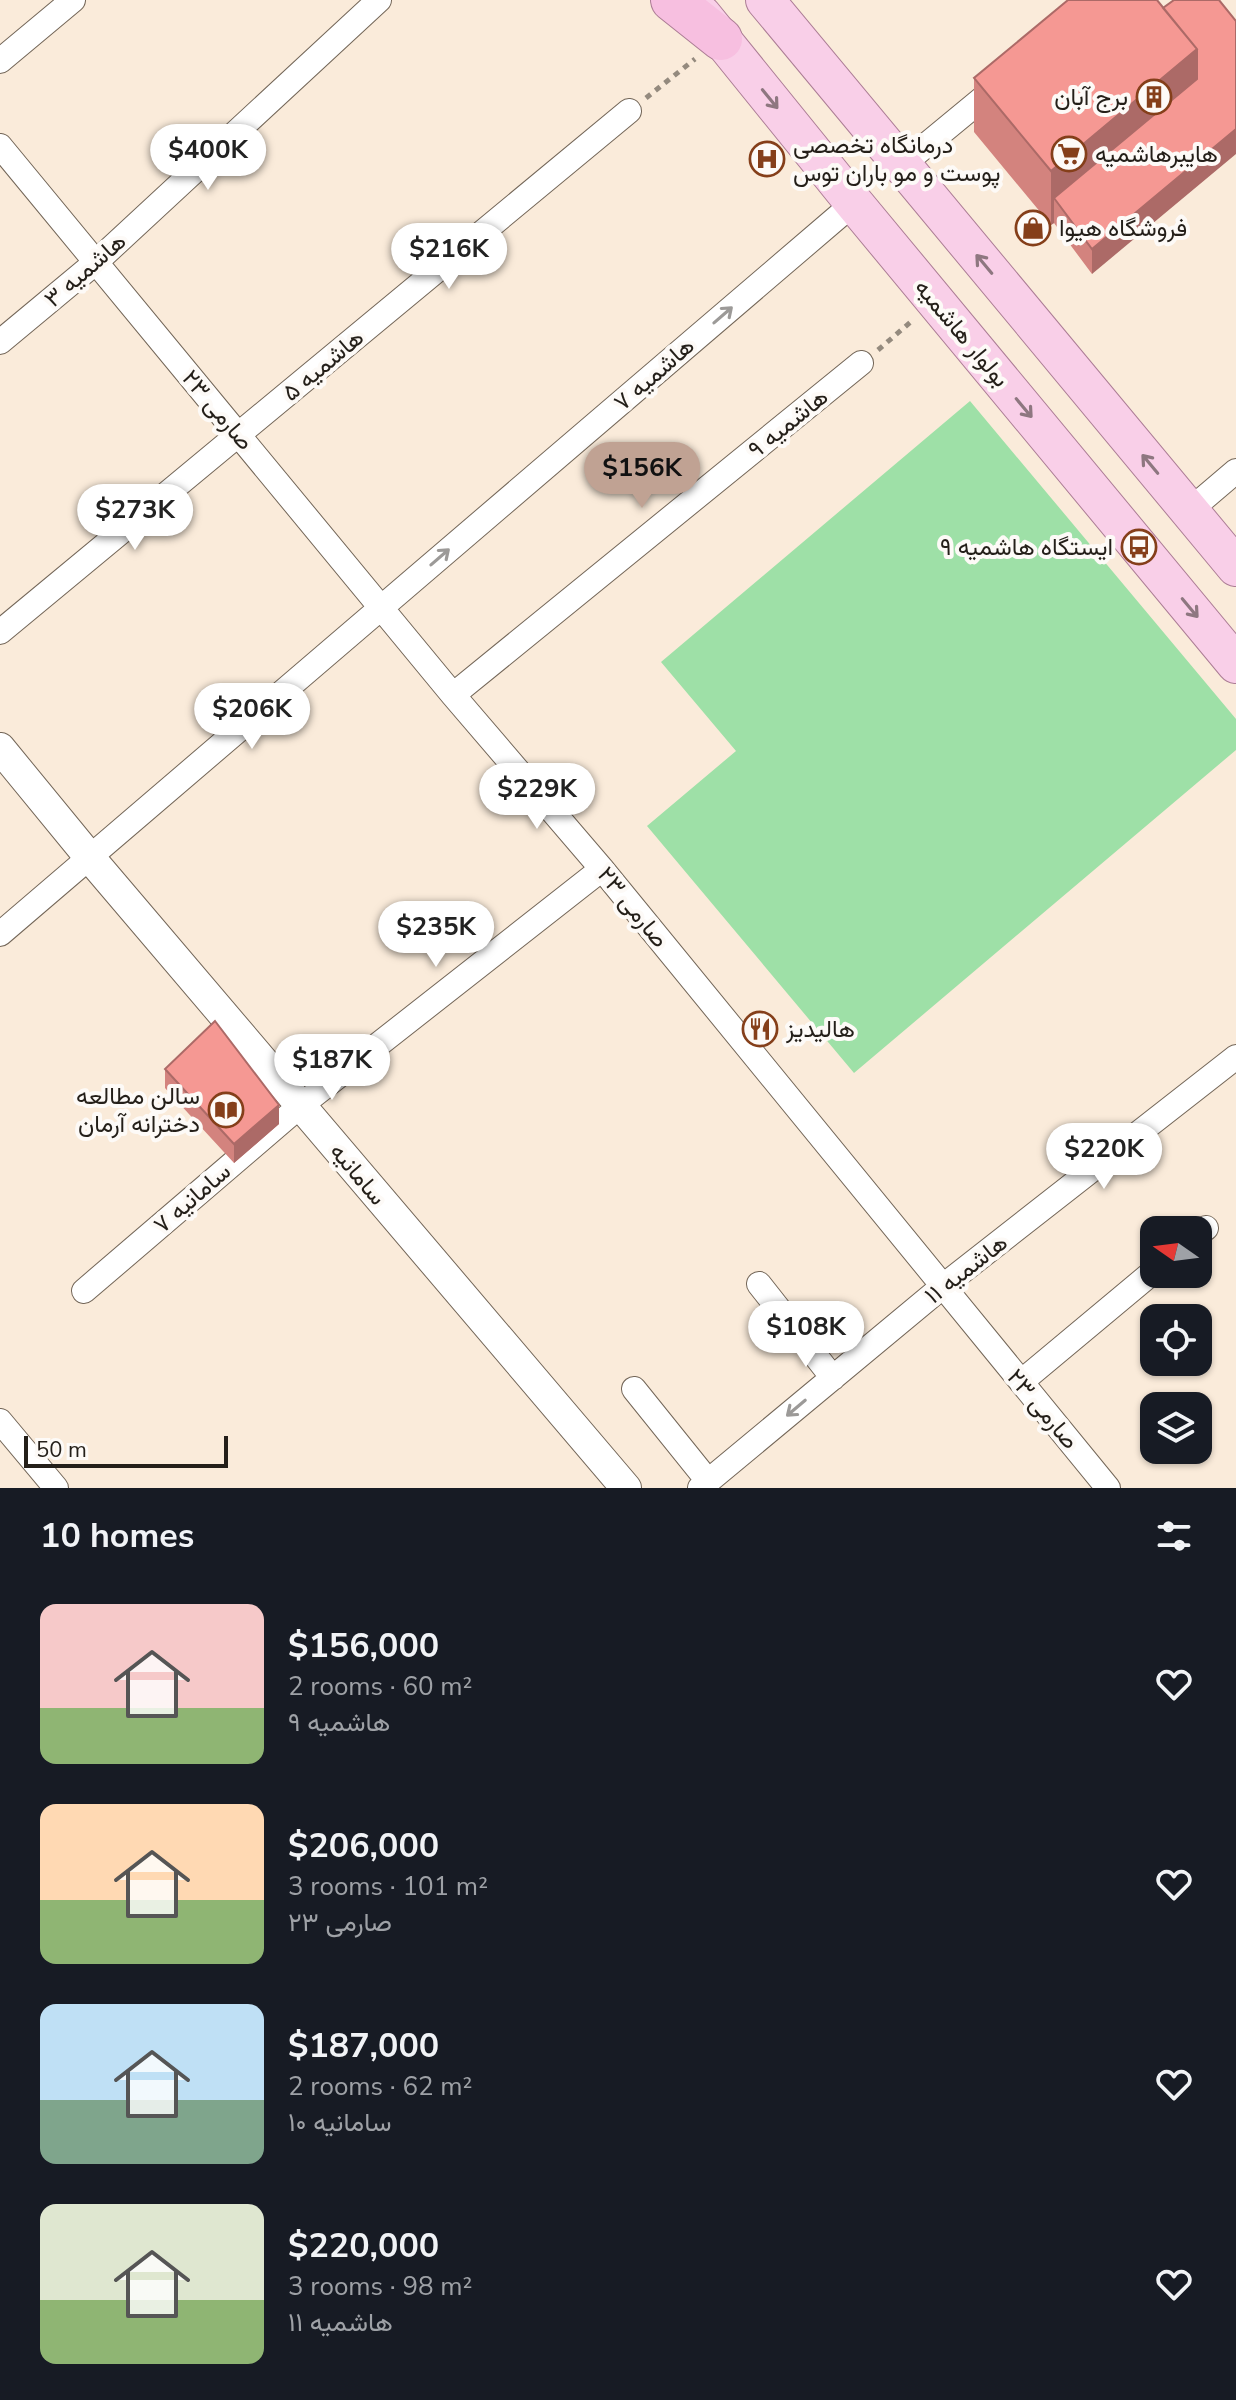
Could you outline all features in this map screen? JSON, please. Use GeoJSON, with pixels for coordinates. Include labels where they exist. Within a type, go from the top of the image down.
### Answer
{"type":"FeatureCollection","features":[{"type":"Feature","properties":{"kind":"highway"},"geometry":{"type":"LineString","coordinates":[[672,0],[721,39]]}},
{"type":"Feature","properties":{"kind":"main road","name":"بولوار هاشمیه"},"geometry":{"type":"LineString","coordinates":[[691,0],[935,302],[1236,664]]}},
{"type":"Feature","properties":{"kind":"main road"},"geometry":{"type":"LineString","coordinates":[[765,0],[1236,567]]}},
{"type":"Feature","properties":{"kind":"street"},"geometry":{"type":"LineString","coordinates":[[0,61],[73,0]]}},
{"type":"Feature","properties":{"kind":"street","name":"هاشمیه ۳"},"geometry":{"type":"LineString","coordinates":[[0,342],[95,263],[379,0]]}},
{"type":"Feature","properties":{"kind":"street"},"geometry":{"type":"LineString","coordinates":[[902,165],[1020,68]]}},
{"type":"Feature","properties":{"kind":"street","name":"هاشمیه ۵"},"geometry":{"type":"LineString","coordinates":[[0,632],[629,111]]}},
{"type":"Feature","properties":{"kind":"street","name":"صارمی ۲۳"},"geometry":{"type":"LineString","coordinates":[[0,146],[453,695],[602,869],[1108,1488]]}},
{"type":"Feature","properties":{"kind":"street","name":"هاشمیه ۷"},"geometry":{"type":"LineString","coordinates":[[0,934],[854,203]]}},
{"type":"Feature","properties":{"kind":"street","name":"هاشمیه ۹"},"geometry":{"type":"LineString","coordinates":[[453,695],[861,363]]}},
{"type":"Feature","properties":{"kind":"street"},"geometry":{"type":"LineString","coordinates":[[1189,511],[1236,471]]}},
{"type":"Feature","properties":{"kind":"street","name":"سامانیه"},"geometry":{"type":"LineString","coordinates":[[0,748],[626,1488]]}},
{"type":"Feature","properties":{"kind":"street","name":"سامانیه ۷"},"geometry":{"type":"LineString","coordinates":[[84,1291],[300,1106],[602,869]]}},
{"type":"Feature","properties":{"kind":"street","name":"هاشمیه ۱۱"},"geometry":{"type":"LineString","coordinates":[[704,1485],[942,1287],[1236,1057]]}},
{"type":"Feature","properties":{"kind":"street"},"geometry":{"type":"LineString","coordinates":[[1021,1382],[1140,1283]]}},
{"type":"Feature","properties":{"kind":"street"},"geometry":{"type":"LineString","coordinates":[[759,1284],[833,1378]]}},
{"type":"Feature","properties":{"kind":"street"},"geometry":{"type":"LineString","coordinates":[[634,1389],[704,1485]]}},
{"type":"Feature","properties":{"kind":"street"},"geometry":{"type":"LineString","coordinates":[[0,1421],[56,1488]]}},
{"type":"Feature","properties":{"kind":"path"},"geometry":{"type":"LineString","coordinates":[[629,111],[721,39]]}},
{"type":"Feature","properties":{"kind":"path"},"geometry":{"type":"LineString","coordinates":[[861,363],[935,302]]}},
{"type":"Feature","properties":{"kind":"green space"},"geometry":{"type":"Polygon","coordinates":[[[970,401],[1236,719],[1236,750],[854,1073],[647,826],[736,751],[661,662],[970,401]]]}},
{"type":"Feature","properties":{"kind":"building"},"geometry":{"type":"Polygon","coordinates":[[[1068,0],[1157,0],[1197,49],[1051,171],[974,78],[1068,0]]]}},
{"type":"Feature","properties":{"kind":"building"},"geometry":{"type":"Polygon","coordinates":[[[1174,0],[1219,0],[1236,21],[1236,129],[1092,249],[1054,198],[1197,79],[1197,49],[1163,8],[1174,0]]]}},
{"type":"Feature","properties":{"kind":"building","name":"سالن مطالعه دخترانه آرمان"},"geometry":{"type":"Polygon","coordinates":[[[215,1021],[279,1105],[234,1144],[165,1069],[215,1021]]]}},
{"type":"Feature","properties":{"kind":"place","name":"برج آبان"},"geometry":{"type":"Point","coordinates":[1154,97]}},
{"type":"Feature","properties":{"kind":"place","name":"هایبرهاشمیه"},"geometry":{"type":"Point","coordinates":[1069,154]}},
{"type":"Feature","properties":{"kind":"place","name":"درمانگاه تخصصی پوست و مو باران توس"},"geometry":{"type":"Point","coordinates":[767,159]}},
{"type":"Feature","properties":{"kind":"place","name":"فروشگاه هیوا"},"geometry":{"type":"Point","coordinates":[1033,228]}},
{"type":"Feature","properties":{"kind":"place","name":"ایستگاه هاشمیه ۹"},"geometry":{"type":"Point","coordinates":[1139,547]}},
{"type":"Feature","properties":{"kind":"place","name":"هالیدیز"},"geometry":{"type":"Point","coordinates":[760,1029]}},
{"type":"Feature","properties":{"kind":"place","name":"سالن مطالعه دخترانه آرمان"},"geometry":{"type":"Point","coordinates":[226,1110]}}]}
